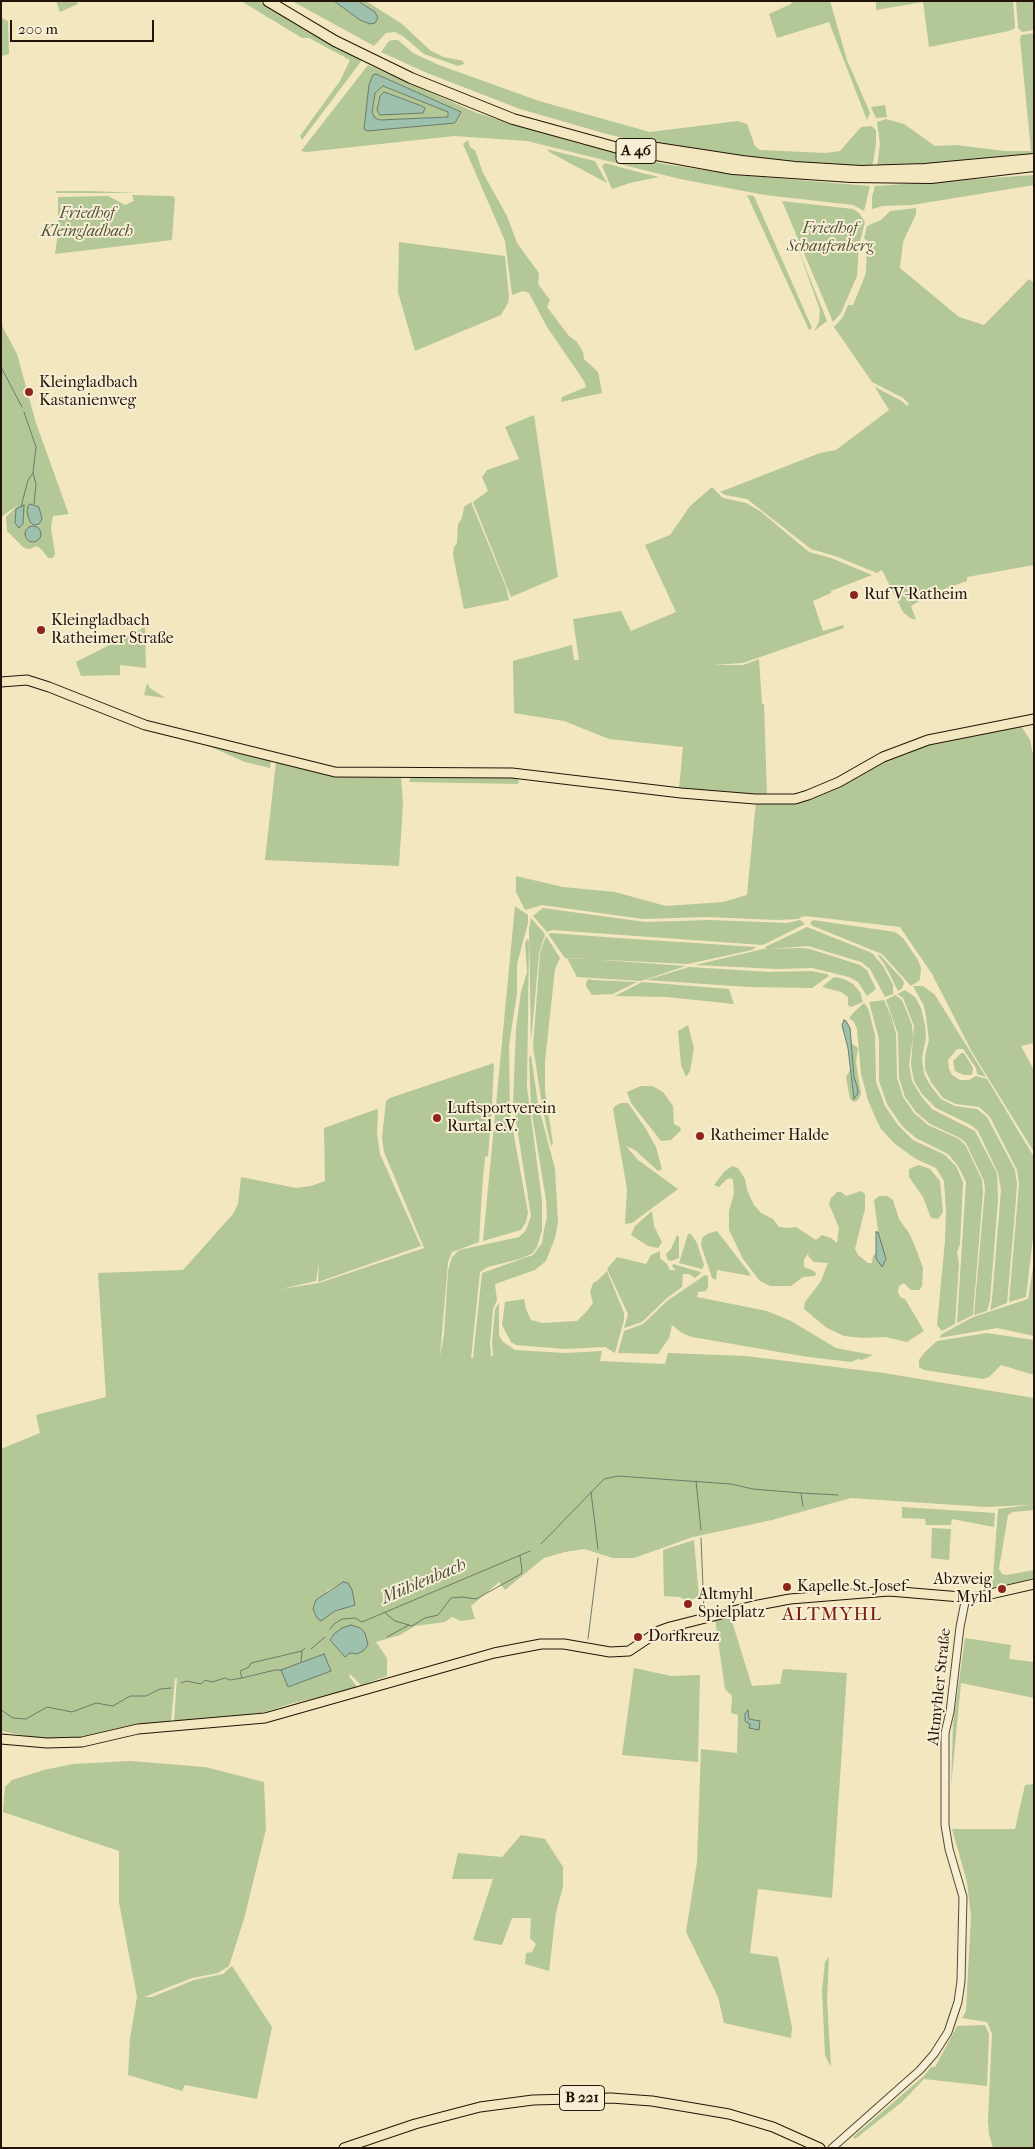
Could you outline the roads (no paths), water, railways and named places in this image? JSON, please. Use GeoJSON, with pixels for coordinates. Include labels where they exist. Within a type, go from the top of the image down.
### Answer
{"type":"FeatureCollection","features":[{"type":"Feature","properties":{"kind":"highway","name":"A 46"},"geometry":{"type":"LineString","coordinates":[[268,1],[335,41],[411,78],[513,119],[618,148],[733,169],[851,178],[931,178],[1034,166]]}},
{"type":"Feature","properties":{"kind":"highway","name":"A 46"},"geometry":{"type":"LineString","coordinates":[[279,1],[349,41],[421,76],[552,125],[612,140],[742,161],[795,167],[861,170],[925,170],[1034,159]]}},
{"type":"Feature","properties":{"kind":"main road"},"geometry":{"type":"LineString","coordinates":[[1,682],[26,680],[145,725],[335,772],[512,774],[681,793],[780,800],[808,795],[839,782],[883,757],[928,740],[1034,719]]}},
{"type":"Feature","properties":{"kind":"main road"},"geometry":{"type":"LineString","coordinates":[[1,1739],[47,1743],[82,1742],[138,1729],[264,1718],[494,1653],[541,1644],[564,1644],[610,1652],[629,1651],[659,1631],[670,1627],[752,1606],[790,1599],[889,1591],[982,1597],[1034,1584]]}},
{"type":"Feature","properties":{"kind":"main road","name":"B 221"},"geometry":{"type":"LineString","coordinates":[[344,2148],[416,2124],[480,2107],[533,2100],[611,2098],[652,2101],[729,2114],[773,2128],[820,2148]]}},
{"type":"Feature","properties":{"kind":"street","name":"Altmyhler Straße"},"geometry":{"type":"LineString","coordinates":[[834,2146],[920,2070],[934,2054],[948,2032],[958,2002],[961,1981],[963,1897],[949,1849],[945,1826],[945,1733],[950,1712],[960,1627],[966,1597]]}},
{"type":"Feature","properties":{"kind":"waterway"},"geometry":{"type":"LineString","coordinates":[[1,367],[22,407]]}},
{"type":"Feature","properties":{"kind":"waterway"},"geometry":{"type":"LineString","coordinates":[[24,412],[36,447],[33,473],[36,484],[34,504]]}},
{"type":"Feature","properties":{"kind":"waterway"},"geometry":{"type":"LineString","coordinates":[[21,507],[28,480],[33,473]]}},
{"type":"Feature","properties":{"kind":"waterway","name":"Mühlenbach"},"geometry":{"type":"LineString","coordinates":[[541,1544],[604,1479],[618,1476],[731,1484],[753,1489],[801,1493],[803,1506]]}},
{"type":"Feature","properties":{"kind":"waterway"},"geometry":{"type":"LineString","coordinates":[[696,1481],[701,1530]]}},
{"type":"Feature","properties":{"kind":"waterway"},"geometry":{"type":"LineString","coordinates":[[591,1492],[598,1549]]}},
{"type":"Feature","properties":{"kind":"waterway"},"geometry":{"type":"LineString","coordinates":[[801,1493],[838,1495]]}},
{"type":"Feature","properties":{"kind":"waterway"},"geometry":{"type":"LineString","coordinates":[[701,1538],[704,1611]]}},
{"type":"Feature","properties":{"kind":"waterway","name":"Mühlenbach"},"geometry":{"type":"LineString","coordinates":[[330,1629],[342,1619],[355,1618],[362,1622],[530,1551]]}},
{"type":"Feature","properties":{"kind":"waterway"},"geometry":{"type":"LineString","coordinates":[[384,1612],[395,1621],[412,1626],[425,1618],[438,1615],[451,1598],[476,1599],[521,1574],[520,1556]]}},
{"type":"Feature","properties":{"kind":"waterway"},"geometry":{"type":"LineString","coordinates":[[588,1639],[598,1558]]}},
{"type":"Feature","properties":{"kind":"waterway"},"geometry":{"type":"LineString","coordinates":[[387,1637],[409,1625]]}},
{"type":"Feature","properties":{"kind":"waterway","name":"Mühlenbach"},"geometry":{"type":"LineString","coordinates":[[311,1649],[325,1637]]}},
{"type":"Feature","properties":{"kind":"waterway","name":"Mühlenbach"},"geometry":{"type":"LineString","coordinates":[[181,1683],[187,1681],[201,1684],[205,1680],[212,1682],[225,1678],[230,1680],[242,1678],[240,1671],[249,1667],[251,1663],[302,1651],[305,1648]]}},
{"type":"Feature","properties":{"kind":"waterway"},"geometry":{"type":"LineString","coordinates":[[301,1662],[302,1651]]}},
{"type":"Feature","properties":{"kind":"waterway"},"geometry":{"type":"LineString","coordinates":[[242,1678],[282,1670]]}},
{"type":"Feature","properties":{"kind":"waterway","name":"Mühlenbach"},"geometry":{"type":"LineString","coordinates":[[1,1710],[13,1718],[26,1719],[47,1707],[72,1712],[96,1703],[113,1706],[130,1696],[146,1696],[160,1689],[171,1688]]}},
{"type":"Feature","properties":{"kind":"place","name":"Kleingladbach Kastanienweg"},"geometry":{"type":"Point","coordinates":[29,392]}},
{"type":"Feature","properties":{"kind":"place","name":"RufV-Ratheim"},"geometry":{"type":"Point","coordinates":[854,595]}},
{"type":"Feature","properties":{"kind":"place","name":"Kleingladbach Ratheimer Straße"},"geometry":{"type":"Point","coordinates":[41,630]}},
{"type":"Feature","properties":{"kind":"place","name":"Luftsportverein Rurtal e.V."},"geometry":{"type":"Point","coordinates":[437,1118]}},
{"type":"Feature","properties":{"kind":"place","name":"Ratheimer Halde"},"geometry":{"type":"Point","coordinates":[700,1136]}},
{"type":"Feature","properties":{"kind":"place","name":"Kapelle St. Josef"},"geometry":{"type":"Point","coordinates":[787,1587]}},
{"type":"Feature","properties":{"kind":"place","name":"Abzweig Myhl"},"geometry":{"type":"Point","coordinates":[1002,1589]}},
{"type":"Feature","properties":{"kind":"place","name":"Altmyhl Spielplatz"},"geometry":{"type":"Point","coordinates":[688,1604]}},
{"type":"Feature","properties":{"kind":"place","name":"Dorfkreuz"},"geometry":{"type":"Point","coordinates":[638,1637]}},
{"type":"Feature","properties":{"kind":"district","name":"ALTMYHL"},"geometry":{"type":"Point","coordinates":[832,1615]}},
{"type":"Feature","properties":{"kind":"park label","name":"Friedhof Kleingladbach"},"geometry":{"type":"Point","coordinates":[87,223]}},
{"type":"Feature","properties":{"kind":"park label","name":"Friedhof Schaufenberg"},"geometry":{"type":"Point","coordinates":[830,238]}}]}
